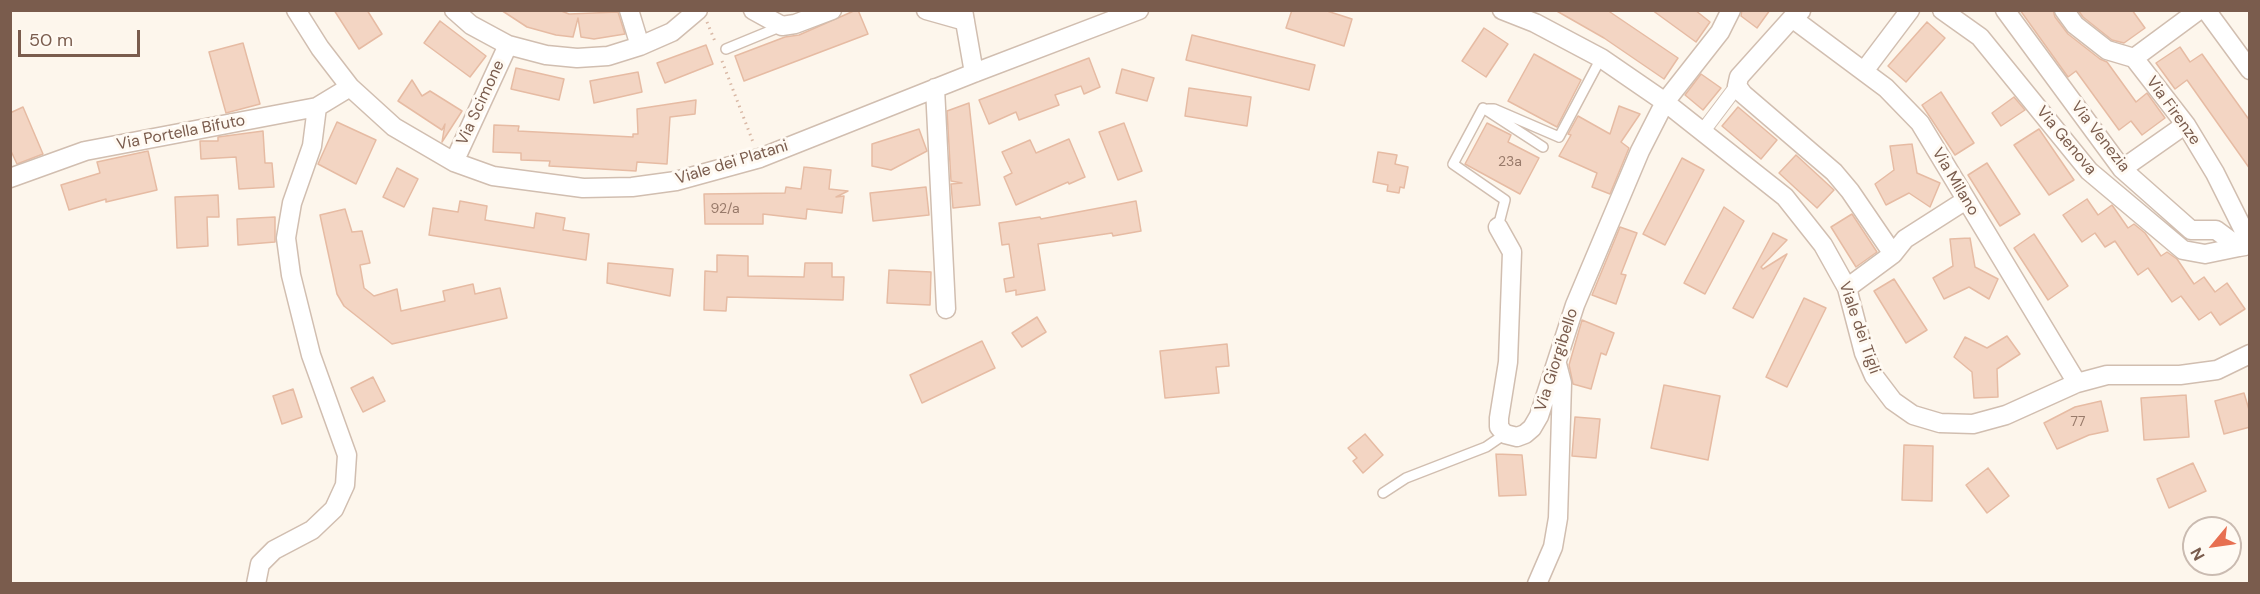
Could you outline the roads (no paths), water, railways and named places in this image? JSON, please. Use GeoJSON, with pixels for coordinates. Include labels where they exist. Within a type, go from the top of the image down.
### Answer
{"type":"FeatureCollection","features":[{"type":"Feature","properties":{"kind":"street","name":"Viale dei Platani"},"geometry":{"type":"LineString","coordinates":[[296,10],[320,48],[350,87],[394,127],[454,162],[493,176],[583,188],[632,187],[676,181],[760,159],[935,88],[1139,10]]}},
{"type":"Feature","properties":{"kind":"street"},"geometry":{"type":"LineString","coordinates":[[454,10],[471,25],[508,45],[546,55],[577,58],[608,56],[640,46],[672,32],[701,15]]}},
{"type":"Feature","properties":{"kind":"street"},"geometry":{"type":"LineString","coordinates":[[628,10],[640,46]]}},
{"type":"Feature","properties":{"kind":"street"},"geometry":{"type":"LineString","coordinates":[[753,10],[782,26],[795,24],[832,10]]}},
{"type":"Feature","properties":{"kind":"street"},"geometry":{"type":"LineString","coordinates":[[926,10],[964,16],[974,73]]}},
{"type":"Feature","properties":{"kind":"street","name":"Viale dei Tigli"},"geometry":{"type":"LineString","coordinates":[[1502,10],[1535,22],[1601,58],[1665,102],[1785,197],[1811,228],[1847,288],[1864,353],[1874,376],[1893,401],[1913,415],[1940,423],[1973,424],[2006,415],[2077,383],[2107,375],[2180,375],[2217,370],[2250,354]]}},
{"type":"Feature","properties":{"kind":"street","name":"Via Giorgibello"},"geometry":{"type":"LineString","coordinates":[[1505,434],[1517,437],[1525,434],[1532,428],[1539,416],[1575,305],[1640,151],[1665,102],[1720,32],[1731,10]]}},
{"type":"Feature","properties":{"kind":"street"},"geometry":{"type":"LineString","coordinates":[[1864,71],[1910,10]]}},
{"type":"Feature","properties":{"kind":"street","name":"Via Genova"},"geometry":{"type":"LineString","coordinates":[[1942,10],[1980,37],[2089,171],[2183,250],[2205,254],[2246,245]]}},
{"type":"Feature","properties":{"kind":"street","name":"Via Venezia"},"geometry":{"type":"LineString","coordinates":[[2005,10],[2122,169],[2191,230],[2216,230],[2246,245]]}},
{"type":"Feature","properties":{"kind":"street"},"geometry":{"type":"LineString","coordinates":[[2064,10],[2075,25],[2107,50],[2134,58],[2199,10]]}},
{"type":"Feature","properties":{"kind":"street"},"geometry":{"type":"LineString","coordinates":[[2206,10],[2250,70]]}},
{"type":"Feature","properties":{"kind":"street"},"geometry":{"type":"LineString","coordinates":[[1703,131],[1737,86],[1739,77],[1797,14]]}},
{"type":"Feature","properties":{"kind":"street","name":"Via Milano"},"geometry":{"type":"LineString","coordinates":[[1797,14],[1886,88],[1920,123],[2077,383]]}},
{"type":"Feature","properties":{"kind":"street","name":"Via Scimone"},"geometry":{"type":"LineString","coordinates":[[454,162],[508,45]]}},
{"type":"Feature","properties":{"kind":"street","name":"Via Firenze"},"geometry":{"type":"LineString","coordinates":[[2134,58],[2186,125],[2215,173],[2246,245]]}},
{"type":"Feature","properties":{"kind":"street"},"geometry":{"type":"LineString","coordinates":[[1737,86],[1743,94],[1834,172],[1850,191],[1893,254]]}},
{"type":"Feature","properties":{"kind":"street","name":"Via Portella Bifuto"},"geometry":{"type":"LineString","coordinates":[[10,178],[85,151],[317,107],[350,87]]}},
{"type":"Feature","properties":{"kind":"street"},"geometry":{"type":"LineString","coordinates":[[935,88],[946,309]]}},
{"type":"Feature","properties":{"kind":"street"},"geometry":{"type":"LineString","coordinates":[[256,584],[260,564],[274,550],[312,530],[334,509],[345,485],[347,455],[311,355],[291,275],[286,238],[292,203],[312,146],[317,107]]}},
{"type":"Feature","properties":{"kind":"street"},"geometry":{"type":"LineString","coordinates":[[2122,169],[2179,129]]}},
{"type":"Feature","properties":{"kind":"street"},"geometry":{"type":"LineString","coordinates":[[1847,288],[1893,254],[1905,239],[1966,200]]}},
{"type":"Feature","properties":{"kind":"street"},"geometry":{"type":"LineString","coordinates":[[1498,226],[1512,252],[1508,362],[1499,418],[1499,427],[1505,434]]}},
{"type":"Feature","properties":{"kind":"street"},"geometry":{"type":"LineString","coordinates":[[1537,584],[1553,547],[1558,518],[1562,383],[1557,364]]}},
{"type":"Feature","properties":{"kind":"lane"},"geometry":{"type":"LineString","coordinates":[[722,48],[782,26]]}},
{"type":"Feature","properties":{"kind":"lane"},"geometry":{"type":"LineString","coordinates":[[1483,108],[1494,109],[1558,137],[1601,58]]}},
{"type":"Feature","properties":{"kind":"lane"},"geometry":{"type":"LineString","coordinates":[[1483,108],[1543,147]]}},
{"type":"Feature","properties":{"kind":"lane"},"geometry":{"type":"LineString","coordinates":[[1483,108],[1453,164],[1505,200],[1498,226]]}},
{"type":"Feature","properties":{"kind":"lane"},"geometry":{"type":"LineString","coordinates":[[1383,493],[1406,478],[1486,447],[1505,434]]}}]}
